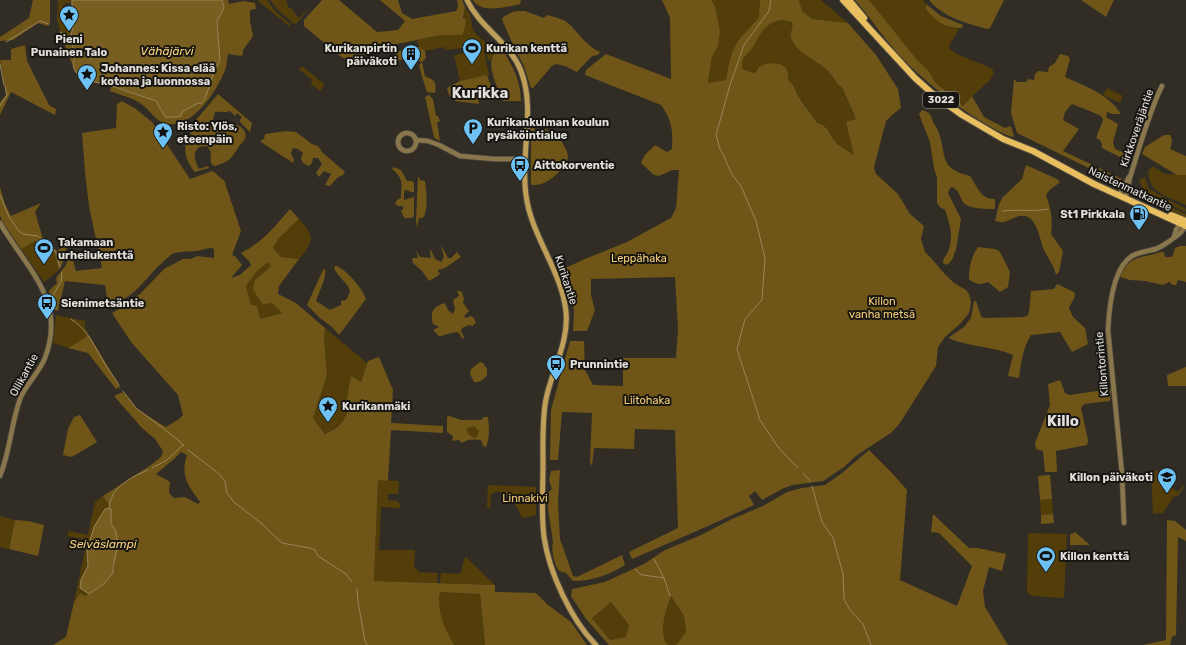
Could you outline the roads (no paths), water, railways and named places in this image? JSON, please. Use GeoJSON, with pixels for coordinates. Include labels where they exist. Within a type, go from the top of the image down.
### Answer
{"type":"FeatureCollection","features":[{"type":"Feature","properties":{"kind":"main road","name":"Kurikantie"},"geometry":{"type":"LineString","coordinates":[[468,0],[479,19],[508,48],[521,72],[526,90],[527,106],[524,182],[528,206],[560,285],[566,318],[565,337],[546,400],[543,434],[542,503],[544,539],[552,567],[566,601],[574,616],[596,645]]}},
{"type":"Feature","properties":{"kind":"main road","name":"Naistenmatkantie"},"geometry":{"type":"LineString","coordinates":[[842,0],[904,68],[934,95],[978,125],[1023,151],[1054,163],[1184,223]]}},
{"type":"Feature","properties":{"kind":"main road","name":"Naistenmatkantie"},"geometry":{"type":"LineString","coordinates":[[849,0],[880,41]]}},
{"type":"Feature","properties":{"kind":"street","name":"Kirkkoveräjäntie"},"geometry":{"type":"LineString","coordinates":[[1123,195],[1152,109],[1162,86]]}},
{"type":"Feature","properties":{"kind":"street"},"geometry":{"type":"LineString","coordinates":[[416,140],[428,141],[439,145],[460,156],[494,159],[525,159]]}},
{"type":"Feature","properties":{"kind":"street","name":"Ollikantie"},"geometry":{"type":"LineString","coordinates":[[0,223],[43,289],[50,312],[50,326],[49,345],[44,360],[21,397],[0,476]]}},
{"type":"Feature","properties":{"kind":"street","name":"Killontorintie"},"geometry":{"type":"LineString","coordinates":[[1124,523],[1122,474],[1109,350],[1108,330],[1110,310],[1118,274],[1127,261],[1133,255],[1161,247],[1174,237],[1176,230],[1184,223]]}},
{"type":"Feature","properties":{"kind":"water","name":"Vähäjärvi"},"geometry":{"type":"Polygon","coordinates":[[[72,0],[222,0],[224,8],[217,21],[220,61],[214,72],[205,99],[201,104],[198,103],[182,112],[181,116],[165,117],[156,101],[92,81],[78,75],[74,69],[73,63],[76,54],[71,43],[74,19],[72,0]]]}},
{"type":"Feature","properties":{"kind":"water","name":"Seiväslampi"},"geometry":{"type":"Polygon","coordinates":[[[105,509],[111,509],[111,523],[116,532],[118,544],[113,573],[104,584],[89,594],[80,588],[81,580],[88,566],[87,549],[94,527],[105,509]]]}},
{"type":"Feature","properties":{"kind":"waterway"},"geometry":{"type":"LineString","coordinates":[[771,0],[769,11],[744,45],[730,85],[716,135],[720,149],[731,173],[741,186],[756,221],[765,258],[762,300],[745,319],[737,349],[760,420],[778,447],[798,468]]}},
{"type":"Feature","properties":{"kind":"waterway"},"geometry":{"type":"LineString","coordinates":[[6,42],[40,21],[49,24]]}},
{"type":"Feature","properties":{"kind":"waterway"},"geometry":{"type":"LineString","coordinates":[[60,32],[70,39]]}},
{"type":"Feature","properties":{"kind":"waterway"},"geometry":{"type":"LineString","coordinates":[[0,64],[4,85]]}},
{"type":"Feature","properties":{"kind":"waterway"},"geometry":{"type":"LineString","coordinates":[[0,106],[7,95],[5,86]]}},
{"type":"Feature","properties":{"kind":"waterway"},"geometry":{"type":"LineString","coordinates":[[0,195],[9,217],[19,231],[23,234],[38,236],[56,252],[60,267]]}},
{"type":"Feature","properties":{"kind":"waterway"},"geometry":{"type":"LineString","coordinates":[[1003,211],[1048,209]]}},
{"type":"Feature","properties":{"kind":"waterway"},"geometry":{"type":"LineString","coordinates":[[56,309],[53,295],[61,282],[62,272]]}},
{"type":"Feature","properties":{"kind":"waterway"},"geometry":{"type":"LineString","coordinates":[[71,319],[87,333],[119,385]]}},
{"type":"Feature","properties":{"kind":"waterway"},"geometry":{"type":"LineString","coordinates":[[123,391],[136,408],[184,446]]}},
{"type":"Feature","properties":{"kind":"waterway"},"geometry":{"type":"LineString","coordinates":[[152,468],[167,460],[183,445]]}},
{"type":"Feature","properties":{"kind":"waterway"},"geometry":{"type":"LineString","coordinates":[[188,450],[218,473],[225,481],[227,493],[234,502],[262,524],[282,543],[315,550],[318,556],[346,574],[352,582]]}},
{"type":"Feature","properties":{"kind":"waterway"},"geometry":{"type":"LineString","coordinates":[[109,508],[111,499],[117,489],[127,481],[148,470]]}},
{"type":"Feature","properties":{"kind":"waterway"},"geometry":{"type":"LineString","coordinates":[[803,473],[810,481]]}},
{"type":"Feature","properties":{"kind":"waterway"},"geometry":{"type":"LineString","coordinates":[[812,486],[822,522],[833,538],[843,574],[844,599],[850,610],[863,624],[871,645]]}},
{"type":"Feature","properties":{"kind":"waterway"},"geometry":{"type":"LineString","coordinates":[[654,559],[664,578],[670,596]]}},
{"type":"Feature","properties":{"kind":"waterway"},"geometry":{"type":"LineString","coordinates":[[635,569],[643,575],[664,578]]}},
{"type":"Feature","properties":{"kind":"waterway"},"geometry":{"type":"LineString","coordinates":[[357,589],[358,602],[367,645]]}},
{"type":"Feature","properties":{"kind":"place","name":"Pieni Punainen Talo"},"geometry":{"type":"Point","coordinates":[69,32]}},
{"type":"Feature","properties":{"kind":"place","name":"Kurikan kenttä"},"geometry":{"type":"Point","coordinates":[472,65]}},
{"type":"Feature","properties":{"kind":"place","name":"Kurikanpirtin päiväkoti"},"geometry":{"type":"Point","coordinates":[411,71]}},
{"type":"Feature","properties":{"kind":"place","name":"Johannes: Kissa elää kotona ja luonnossa"},"geometry":{"type":"Point","coordinates":[87,91]}},
{"type":"Feature","properties":{"kind":"place","name":"Kurikankulman koulun pysäköintialue"},"geometry":{"type":"Point","coordinates":[473,145]}},
{"type":"Feature","properties":{"kind":"place","name":"Risto: Ylös, eteenpäin"},"geometry":{"type":"Point","coordinates":[163,149]}},
{"type":"Feature","properties":{"kind":"place","name":"Aittokorventie"},"geometry":{"type":"Point","coordinates":[520,182]}},
{"type":"Feature","properties":{"kind":"place","name":"St1 Pirkkala"},"geometry":{"type":"Point","coordinates":[1139,231]}},
{"type":"Feature","properties":{"kind":"place","name":"Takamaan urheilukenttä"},"geometry":{"type":"Point","coordinates":[44,265]}},
{"type":"Feature","properties":{"kind":"place","name":"Sienimetsäntie"},"geometry":{"type":"Point","coordinates":[47,320]}},
{"type":"Feature","properties":{"kind":"place","name":"Prunnintie"},"geometry":{"type":"Point","coordinates":[556,381]}},
{"type":"Feature","properties":{"kind":"place","name":"Kurikanmäki"},"geometry":{"type":"Point","coordinates":[328,423]}},
{"type":"Feature","properties":{"kind":"place","name":"Killon päiväkoti"},"geometry":{"type":"Point","coordinates":[1167,494]}},
{"type":"Feature","properties":{"kind":"place","name":"Killon kenttä"},"geometry":{"type":"Point","coordinates":[1046,573]}},
{"type":"Feature","properties":{"kind":"district","name":"Kurikka"},"geometry":{"type":"Point","coordinates":[480,93]}},
{"type":"Feature","properties":{"kind":"district","name":"Killo"},"geometry":{"type":"Point","coordinates":[1063,421]}},
{"type":"Feature","properties":{"kind":"park label","name":"Leppähaka"},"geometry":{"type":"Point","coordinates":[639,258]}},
{"type":"Feature","properties":{"kind":"park label","name":"Killon vanha metsä"},"geometry":{"type":"Point","coordinates":[882,307]}},
{"type":"Feature","properties":{"kind":"park label","name":"Liitohaka"},"geometry":{"type":"Point","coordinates":[647,400]}},
{"type":"Feature","properties":{"kind":"park label","name":"Linnakivi"},"geometry":{"type":"Point","coordinates":[525,498]}}]}
